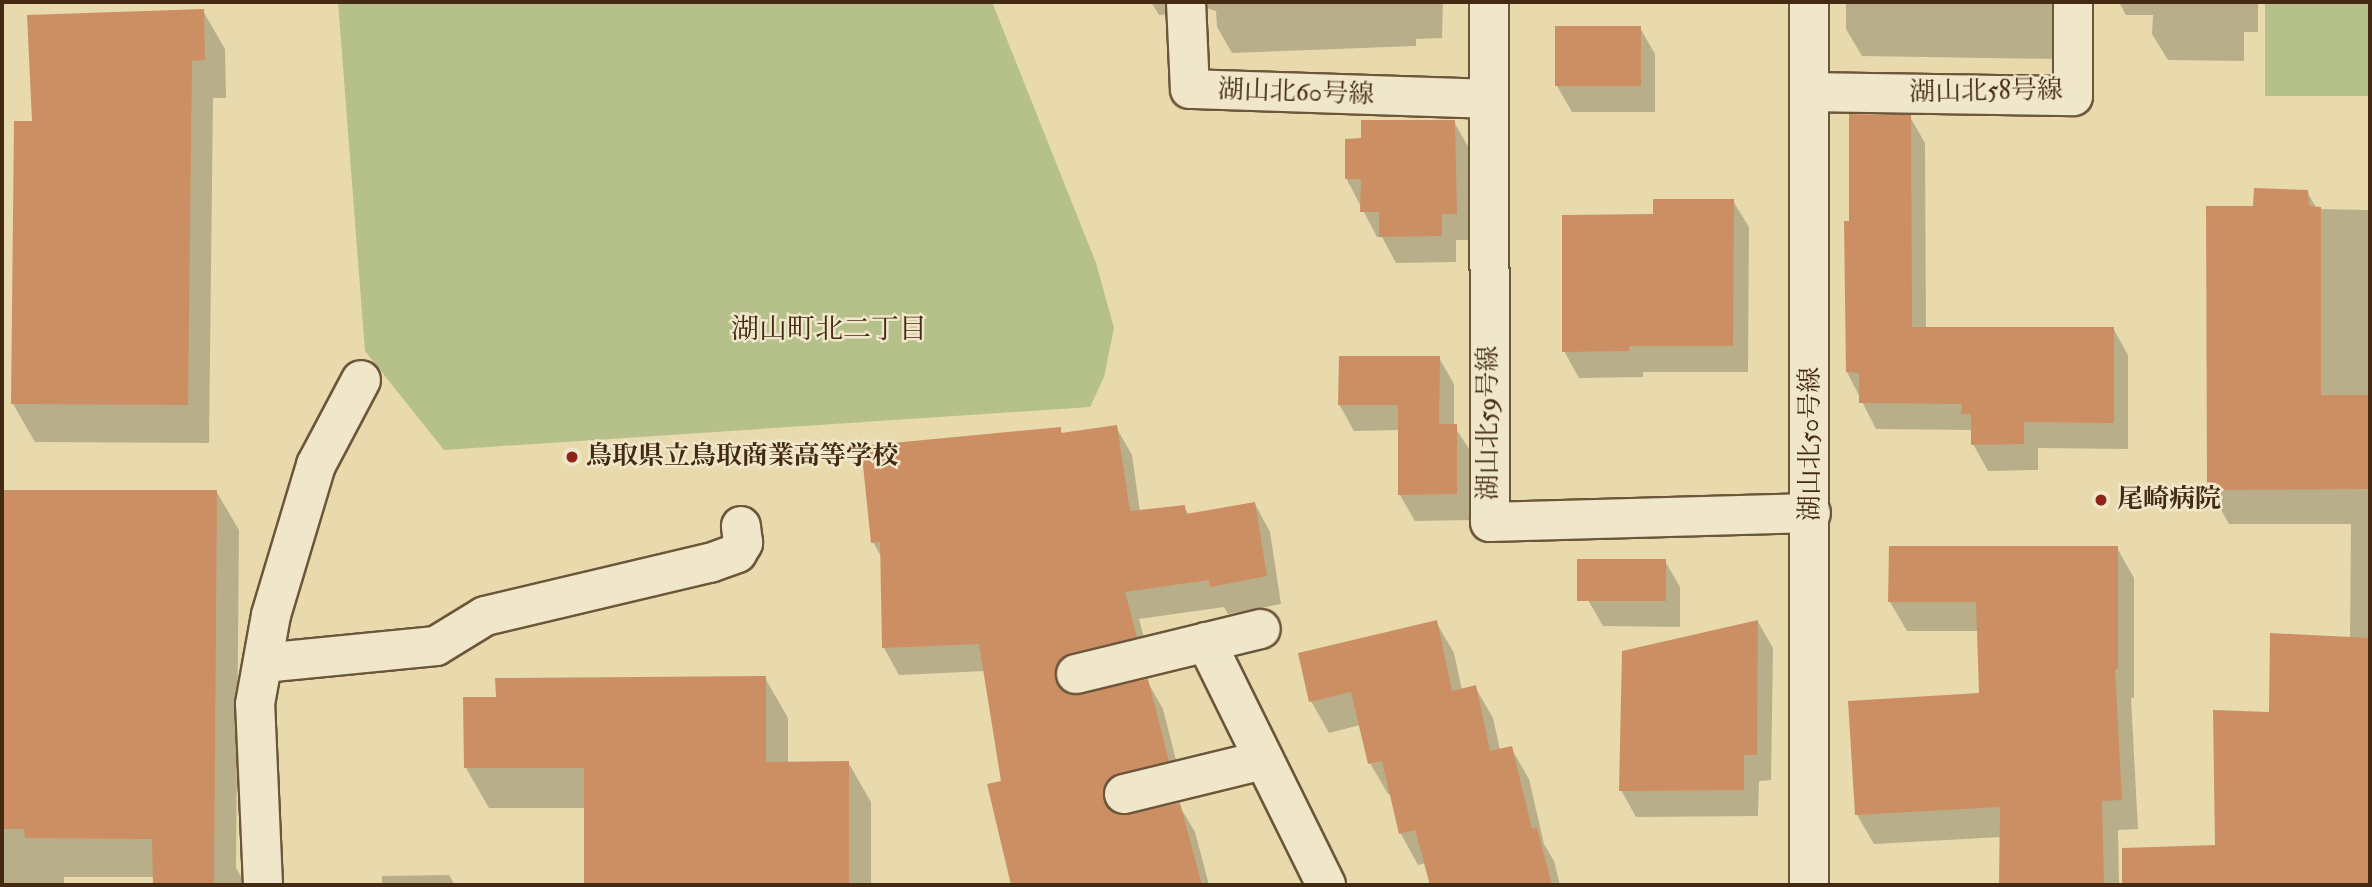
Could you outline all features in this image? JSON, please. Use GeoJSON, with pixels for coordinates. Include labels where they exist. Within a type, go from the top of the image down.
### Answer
{"type":"FeatureCollection","features":[{"type":"Feature","properties":{"kind":"street","name":"湖山北60号線"},"geometry":{"type":"LineString","coordinates":[[1186,2],[1190,89],[1489,99]]}},
{"type":"Feature","properties":{"kind":"street","name":"湖山北59号線"},"geometry":{"type":"LineString","coordinates":[[1489,2],[1490,522],[1811,513]]}},
{"type":"Feature","properties":{"kind":"street","name":"湖山北50号線"},"geometry":{"type":"LineString","coordinates":[[1810,2],[1810,885]]}},
{"type":"Feature","properties":{"kind":"street","name":"湖山北58号線"},"geometry":{"type":"LineString","coordinates":[[1810,92],[2073,96],[2073,2]]}},
{"type":"Feature","properties":{"kind":"street"},"geometry":{"type":"LineString","coordinates":[[263,885],[255,704],[271,615],[316,465],[361,380]]}},
{"type":"Feature","properties":{"kind":"street"},"geometry":{"type":"LineString","coordinates":[[263,663],[436,646],[485,616],[710,564],[737,553],[744,543],[741,526]]}},
{"type":"Feature","properties":{"kind":"street"},"geometry":{"type":"LineString","coordinates":[[1076,674],[1261,629]]}},
{"type":"Feature","properties":{"kind":"street"},"geometry":{"type":"LineString","coordinates":[[1206,642],[1326,885]]}},
{"type":"Feature","properties":{"kind":"street"},"geometry":{"type":"LineString","coordinates":[[1124,794],[1264,760]]}},
{"type":"Feature","properties":{"kind":"green space"},"geometry":{"type":"Polygon","coordinates":[[[338,2],[992,2],[1096,263],[1114,328],[1104,377],[1090,407],[444,450],[365,351],[338,2]]]}},
{"type":"Feature","properties":{"kind":"green space"},"geometry":{"type":"Polygon","coordinates":[[[2265,2],[2370,2],[2370,96],[2265,96],[2265,2]]]}},
{"type":"Feature","properties":{"kind":"building"},"geometry":{"type":"Polygon","coordinates":[[[204,9],[205,60],[192,61],[188,405],[11,404],[14,121],[32,121],[27,15],[204,9]]]}},
{"type":"Feature","properties":{"kind":"building"},"geometry":{"type":"Polygon","coordinates":[[[1555,26],[1641,26],[1641,86],[1555,86],[1555,26]]]}},
{"type":"Feature","properties":{"kind":"building"},"geometry":{"type":"Polygon","coordinates":[[[1849,114],[1911,115],[1912,327],[2114,327],[2114,423],[2024,422],[2024,444],[1971,445],[1971,414],[1961,414],[1962,404],[1859,403],[1859,373],[1846,372],[1844,221],[1849,221],[1849,114]]]}},
{"type":"Feature","properties":{"kind":"building"},"geometry":{"type":"Polygon","coordinates":[[[1361,120],[1455,120],[1457,214],[1442,214],[1442,236],[1379,237],[1379,212],[1360,212],[1361,179],[1345,179],[1345,139],[1361,138],[1361,120]]]}},
{"type":"Feature","properties":{"kind":"building"},"geometry":{"type":"Polygon","coordinates":[[[2254,188],[2308,190],[2309,206],[2321,207],[2321,395],[2370,395],[2370,489],[2207,490],[2206,206],[2253,206],[2254,188]]]}},
{"type":"Feature","properties":{"kind":"building"},"geometry":{"type":"Polygon","coordinates":[[[1653,199],[1734,199],[1733,346],[1629,346],[1629,351],[1562,352],[1562,215],[1653,214],[1653,199]]]}},
{"type":"Feature","properties":{"kind":"building"},"geometry":{"type":"Polygon","coordinates":[[[1339,356],[1440,356],[1439,424],[1457,424],[1457,494],[1398,495],[1398,405],[1338,405],[1339,356]]]}},
{"type":"Feature","properties":{"kind":"building"},"geometry":{"type":"Polygon","coordinates":[[[1117,425],[1130,511],[1185,505],[1186,514],[1255,502],[1267,576],[1210,587],[1209,580],[1125,592],[1137,637],[1070,653],[1060,659],[1055,669],[1055,680],[1060,689],[1071,695],[1148,679],[1169,761],[1109,778],[1103,789],[1103,800],[1109,810],[1119,815],[1180,803],[1202,885],[1011,885],[987,784],[1001,781],[979,644],[882,648],[880,542],[871,543],[861,446],[1061,427],[1061,433],[1117,425]]]}},
{"type":"Feature","properties":{"kind":"building"},"geometry":{"type":"Polygon","coordinates":[[[2,490],[217,490],[214,885],[153,885],[152,839],[25,838],[24,829],[2,829],[2,490]]]}},
{"type":"Feature","properties":{"kind":"building"},"geometry":{"type":"Polygon","coordinates":[[[1889,546],[2118,546],[2118,669],[2115,669],[2122,800],[2102,801],[2104,885],[1999,885],[2000,807],[1855,815],[1848,701],[1979,693],[1976,602],[1888,602],[1889,546]]]}},
{"type":"Feature","properties":{"kind":"building"},"geometry":{"type":"Polygon","coordinates":[[[1577,559],[1666,559],[1666,601],[1577,601],[1577,559]]]}},
{"type":"Feature","properties":{"kind":"building"},"geometry":{"type":"Polygon","coordinates":[[[1437,620],[1452,691],[1476,685],[1490,751],[1512,746],[1532,829],[1537,828],[1552,885],[1430,885],[1415,830],[1399,834],[1382,761],[1368,764],[1351,692],[1309,702],[1298,653],[1437,620]]]}},
{"type":"Feature","properties":{"kind":"building"},"geometry":{"type":"Polygon","coordinates":[[[1758,620],[1757,755],[1744,755],[1744,790],[1619,791],[1622,651],[1758,620]]]}},
{"type":"Feature","properties":{"kind":"building"},"geometry":{"type":"Polygon","coordinates":[[[2270,633],[2370,638],[2370,885],[2122,885],[2122,848],[2215,845],[2213,710],[2269,712],[2270,633]]]}},
{"type":"Feature","properties":{"kind":"building"},"geometry":{"type":"Polygon","coordinates":[[[766,676],[766,762],[849,761],[849,885],[584,885],[584,768],[464,768],[463,697],[496,697],[495,678],[766,676]]]}},
{"type":"Feature","properties":{"kind":"place","name":"鳥取県立鳥取商業高等学校"},"geometry":{"type":"Point","coordinates":[572,457]}},
{"type":"Feature","properties":{"kind":"place","name":"尾崎病院"},"geometry":{"type":"Point","coordinates":[2101,500]}},
{"type":"Feature","properties":{"kind":"district","name":"湖山町北二丁目"},"geometry":{"type":"Point","coordinates":[829,330]}}]}
